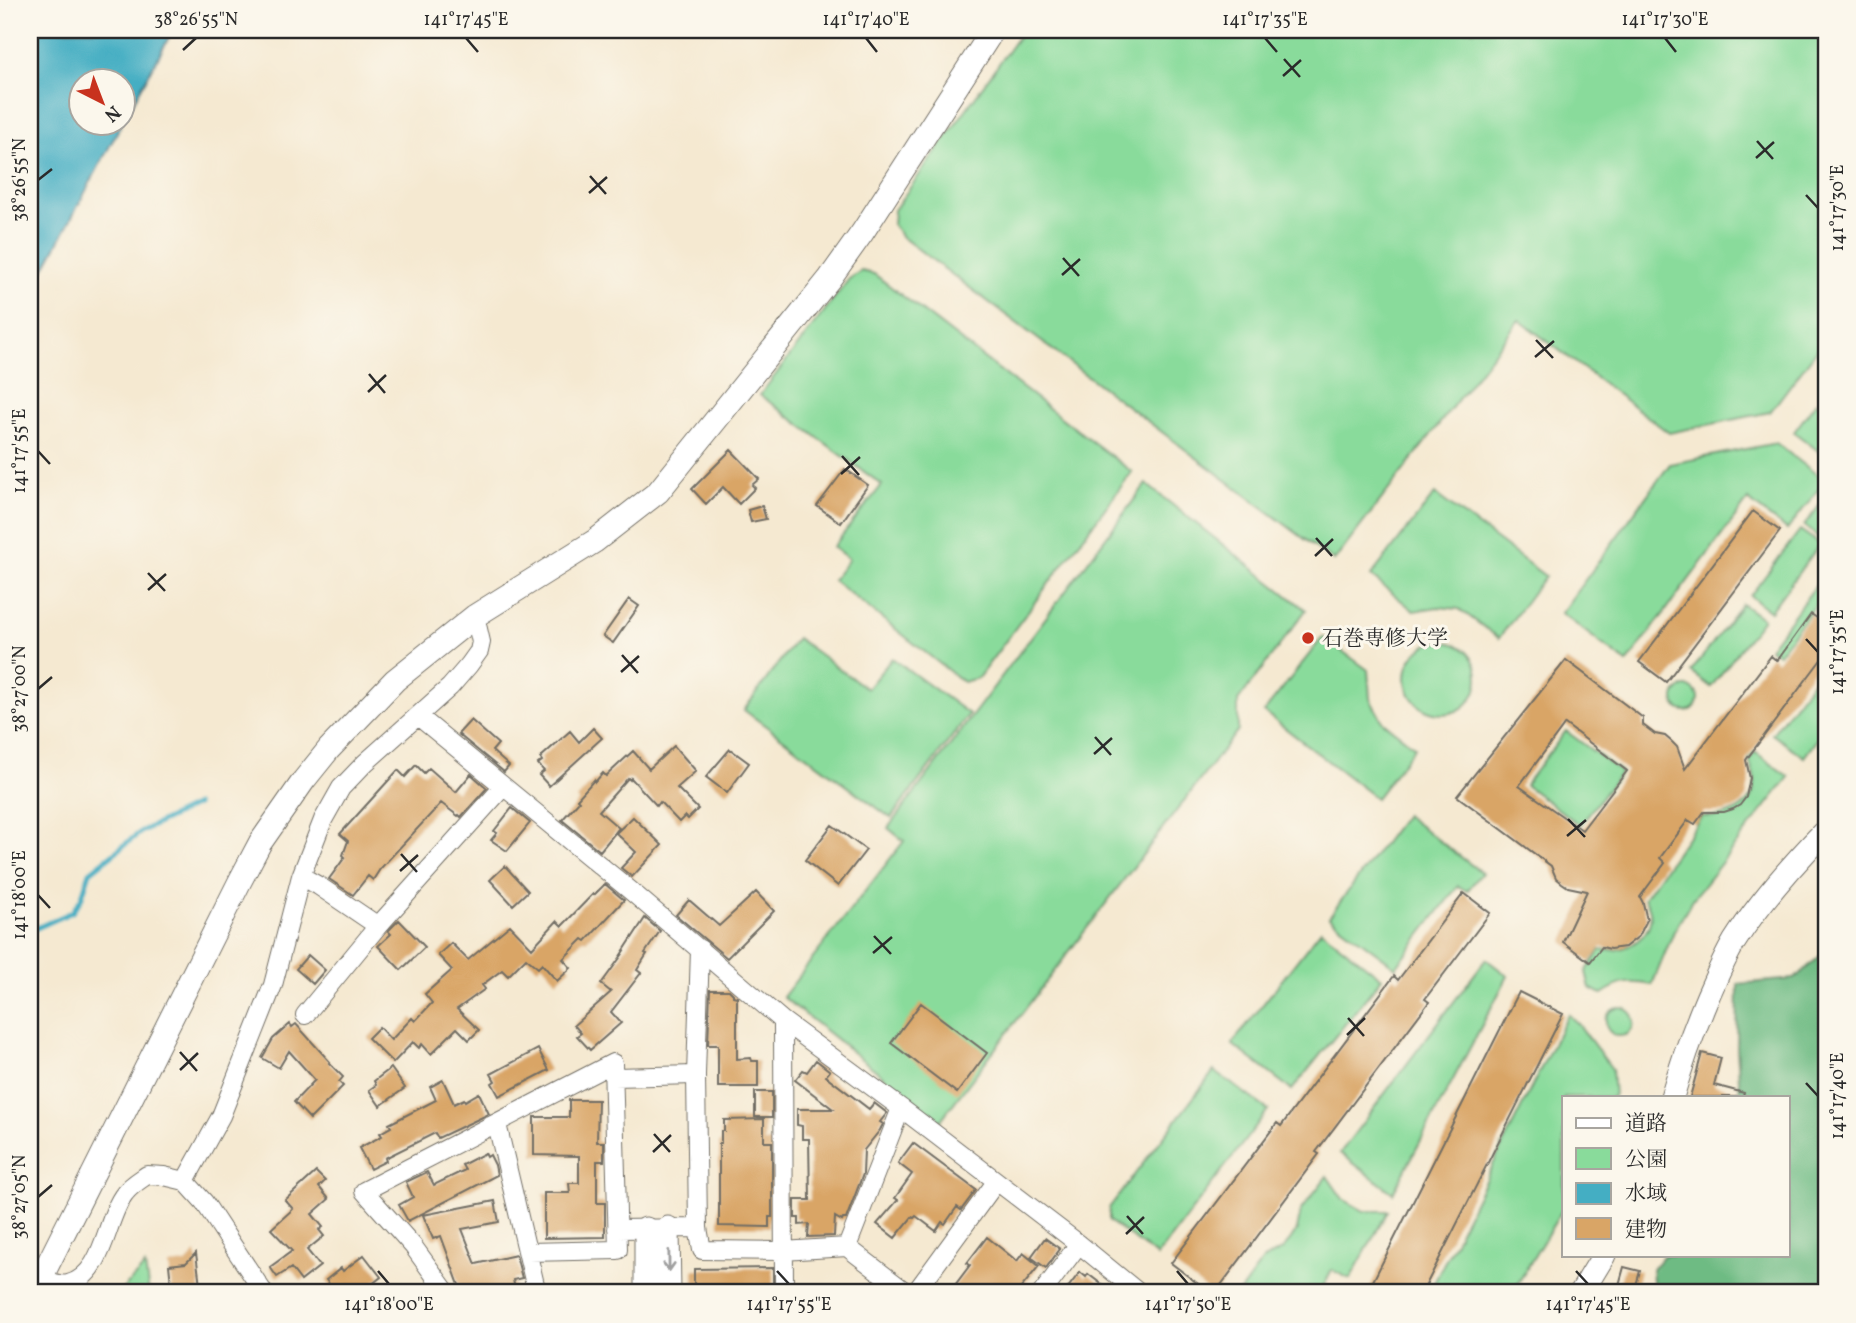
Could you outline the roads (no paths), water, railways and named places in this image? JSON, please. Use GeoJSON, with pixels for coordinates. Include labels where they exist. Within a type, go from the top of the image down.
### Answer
{"type":"FeatureCollection","features":[{"type":"Feature","properties":{"kind":"street"},"geometry":{"type":"LineString","coordinates":[[36,1286],[260,843],[329,748],[395,680],[475,616],[595,541],[658,492],[830,278],[993,30]]}},
{"type":"Feature","properties":{"kind":"street"},"geometry":{"type":"LineString","coordinates":[[185,1181],[221,1116],[273,985],[300,876],[323,820],[341,788],[450,687],[479,652],[481,642],[475,616]]}},
{"type":"Feature","properties":{"kind":"street"},"geometry":{"type":"LineString","coordinates":[[418,716],[783,1021],[901,1108],[1139,1293]]}},
{"type":"Feature","properties":{"kind":"street"},"geometry":{"type":"LineString","coordinates":[[305,1015],[378,926],[503,787]]}},
{"type":"Feature","properties":{"kind":"street"},"geometry":{"type":"LineString","coordinates":[[1672,1096],[1690,1040],[1732,945],[1791,865],[1826,830]]}},
{"type":"Feature","properties":{"kind":"street"},"geometry":{"type":"LineString","coordinates":[[300,876],[378,926]]}},
{"type":"Feature","properties":{"kind":"street"},"geometry":{"type":"LineString","coordinates":[[700,949],[696,1075],[698,1228],[702,1250],[783,1251],[847,1247],[907,1293]]}},
{"type":"Feature","properties":{"kind":"street"},"geometry":{"type":"LineString","coordinates":[[783,1021],[784,1293]]}},
{"type":"Feature","properties":{"kind":"street"},"geometry":{"type":"LineString","coordinates":[[447,1293],[413,1246],[365,1191],[614,1063],[618,1250],[528,1252]]}},
{"type":"Feature","properties":{"kind":"street"},"geometry":{"type":"LineString","coordinates":[[614,1077],[696,1075]]}},
{"type":"Feature","properties":{"kind":"street"},"geometry":{"type":"LineString","coordinates":[[847,1247],[901,1108]]}},
{"type":"Feature","properties":{"kind":"street"},"geometry":{"type":"LineString","coordinates":[[497,1124],[537,1293]]}},
{"type":"Feature","properties":{"kind":"street"},"geometry":{"type":"LineString","coordinates":[[36,1286],[69,1283],[86,1273],[98,1259],[124,1194],[147,1175],[185,1181],[204,1202],[264,1293]]}},
{"type":"Feature","properties":{"kind":"street"},"geometry":{"type":"LineString","coordinates":[[915,1293],[996,1182]]}},
{"type":"Feature","properties":{"kind":"street"},"geometry":{"type":"LineString","coordinates":[[646,1293],[657,1228]]}},
{"type":"Feature","properties":{"kind":"street"},"geometry":{"type":"LineString","coordinates":[[657,1228],[669,1293]]}},
{"type":"Feature","properties":{"kind":"street"},"geometry":{"type":"LineString","coordinates":[[617,1229],[698,1228]]}},
{"type":"Feature","properties":{"kind":"street"},"geometry":{"type":"LineString","coordinates":[[1042,1293],[1079,1244]]}},
{"type":"Feature","properties":{"kind":"street"},"geometry":{"type":"LineString","coordinates":[[1581,1293],[1603,1256]]}},
{"type":"Feature","properties":{"kind":"water"},"geometry":{"type":"Polygon","coordinates":[[[30,30],[173,30],[136,97],[136,66],[66,66],[66,136],[115,136],[30,296],[30,30]]]}},
{"type":"Feature","properties":{"kind":"waterway"},"geometry":{"type":"LineString","coordinates":[[30,931],[72,912],[81,899],[90,872],[142,831],[196,805]]}},
{"type":"Feature","properties":{"kind":"place","name":"石巻専修大学"},"geometry":{"type":"Point","coordinates":[1308,638]}}]}
